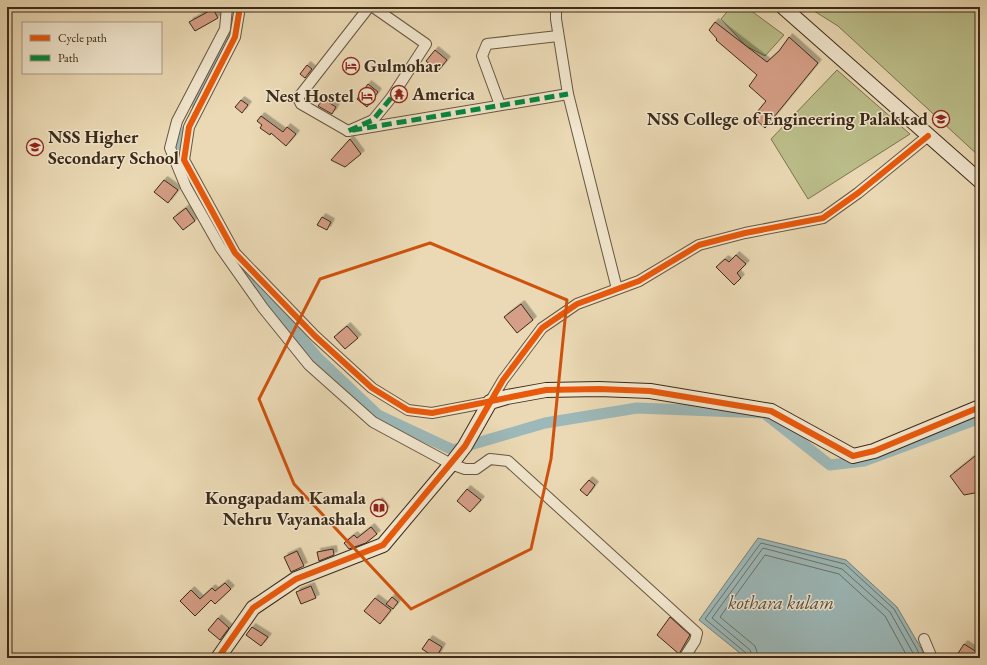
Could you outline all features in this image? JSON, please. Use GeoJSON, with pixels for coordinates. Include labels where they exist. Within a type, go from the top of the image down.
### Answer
{"type":"FeatureCollection","features":[{"type":"Feature","properties":{"kind":"street"},"geometry":{"type":"LineString","coordinates":[[227,7],[225,29],[177,121],[170,148],[186,187],[220,247],[263,308],[309,365],[373,422],[451,464],[465,469],[476,469],[490,459],[508,461],[697,633],[695,640],[684,658]]}},
{"type":"Feature","properties":{"kind":"street"},"geometry":{"type":"LineString","coordinates":[[240,7],[235,36],[189,127],[184,160],[235,253],[316,336],[372,388],[408,410],[432,414],[546,390],[650,390],[770,411],[853,456],[874,451],[980,407]]}},
{"type":"Feature","properties":{"kind":"street"},"geometry":{"type":"LineString","coordinates":[[369,7],[298,98],[301,104],[348,131],[568,94]]}},
{"type":"Feature","properties":{"kind":"street"},"geometry":{"type":"LineString","coordinates":[[348,131],[373,120],[391,98],[426,44],[374,7]]}},
{"type":"Feature","properties":{"kind":"street"},"geometry":{"type":"LineString","coordinates":[[556,7],[558,36],[568,94],[617,289]]}},
{"type":"Feature","properties":{"kind":"street"},"geometry":{"type":"LineString","coordinates":[[784,7],[980,181]]}},
{"type":"Feature","properties":{"kind":"street"},"geometry":{"type":"LineString","coordinates":[[500,106],[482,56],[487,44],[558,36]]}},
{"type":"Feature","properties":{"kind":"street"},"geometry":{"type":"LineString","coordinates":[[218,658],[253,608],[296,579],[382,545],[465,446],[504,380],[542,328],[577,304],[639,281],[699,245],[745,233],[823,218],[858,193],[928,136]]}},
{"type":"Feature","properties":{"kind":"street"},"geometry":{"type":"LineString","coordinates":[[924,639],[932,658]]}},
{"type":"Feature","properties":{"kind":"highlighted area"},"geometry":{"type":"Polygon","coordinates":[[[430,243],[567,300],[551,459],[531,549],[411,609],[294,484],[259,399],[320,279],[430,243]]]}},
{"type":"Feature","properties":{"kind":"green space"},"geometry":{"type":"Polygon","coordinates":[[[731,7],[746,7],[784,35],[765,56],[746,46],[721,19],[731,7]]]}},
{"type":"Feature","properties":{"kind":"green space","name":"NSS College of Engineering Palakkad"},"geometry":{"type":"Polygon","coordinates":[[[820,7],[980,7],[980,157],[838,26],[814,11],[820,7]]]}},
{"type":"Feature","properties":{"kind":"green space"},"geometry":{"type":"Polygon","coordinates":[[[837,70],[910,134],[808,199],[771,139],[837,70]]]}},
{"type":"Feature","properties":{"kind":"water","name":"kothara kulam"},"geometry":{"type":"Polygon","coordinates":[[[758,538],[846,560],[897,607],[922,650],[923,658],[746,658],[699,620],[758,538]]]}},
{"type":"Feature","properties":{"kind":"building"},"geometry":{"type":"Polygon","coordinates":[[[213,9],[218,18],[195,31],[189,22],[213,9]]]}},
{"type":"Feature","properties":{"kind":"building"},"geometry":{"type":"Polygon","coordinates":[[[715,22],[767,62],[779,51],[789,37],[818,63],[765,128],[753,117],[766,101],[749,86],[757,75],[716,40],[717,39],[709,30],[715,22]]]}},
{"type":"Feature","properties":{"kind":"building"},"geometry":{"type":"Polygon","coordinates":[[[435,50],[447,60],[438,71],[426,61],[435,50]]]}},
{"type":"Feature","properties":{"kind":"building"},"geometry":{"type":"Polygon","coordinates":[[[307,65],[312,69],[305,78],[300,74],[307,65]]]}},
{"type":"Feature","properties":{"kind":"building","name":"Nest Hostel"},"geometry":{"type":"Polygon","coordinates":[[[368,84],[378,92],[367,107],[357,99],[368,84]]]}},
{"type":"Feature","properties":{"kind":"building"},"geometry":{"type":"Polygon","coordinates":[[[323,99],[336,107],[332,114],[318,106],[323,99]]]}},
{"type":"Feature","properties":{"kind":"building"},"geometry":{"type":"Polygon","coordinates":[[[241,100],[248,105],[242,113],[235,107],[241,100]]]}},
{"type":"Feature","properties":{"kind":"building"},"geometry":{"type":"Polygon","coordinates":[[[261,116],[283,132],[287,127],[296,134],[286,146],[271,133],[270,135],[260,128],[262,125],[257,121],[261,116]]]}},
{"type":"Feature","properties":{"kind":"building"},"geometry":{"type":"Polygon","coordinates":[[[350,139],[361,154],[345,167],[331,160],[350,139]]]}},
{"type":"Feature","properties":{"kind":"building"},"geometry":{"type":"Polygon","coordinates":[[[164,180],[178,190],[168,203],[154,192],[164,180]]]}},
{"type":"Feature","properties":{"kind":"building"},"geometry":{"type":"Polygon","coordinates":[[[186,208],[195,221],[183,230],[173,218],[186,208]]]}},
{"type":"Feature","properties":{"kind":"building"},"geometry":{"type":"Polygon","coordinates":[[[322,217],[331,222],[327,230],[317,225],[322,217]]]}},
{"type":"Feature","properties":{"kind":"building"},"geometry":{"type":"Polygon","coordinates":[[[736,255],[746,264],[737,273],[741,278],[734,285],[716,267],[725,259],[729,262],[736,255]]]}},
{"type":"Feature","properties":{"kind":"building"},"geometry":{"type":"Polygon","coordinates":[[[521,304],[533,320],[517,333],[504,317],[521,304]]]}},
{"type":"Feature","properties":{"kind":"building"},"geometry":{"type":"Polygon","coordinates":[[[347,326],[358,338],[345,349],[334,337],[347,326]]]}},
{"type":"Feature","properties":{"kind":"building"},"geometry":{"type":"Polygon","coordinates":[[[980,452],[980,492],[964,495],[950,476],[980,452]]]}},
{"type":"Feature","properties":{"kind":"building"},"geometry":{"type":"Polygon","coordinates":[[[589,480],[595,485],[587,496],[580,490],[589,480]]]}},
{"type":"Feature","properties":{"kind":"building"},"geometry":{"type":"Polygon","coordinates":[[[467,489],[481,500],[470,512],[457,501],[467,489]]]}},
{"type":"Feature","properties":{"kind":"building","name":"Kongapadam Kamala Nehru Vayanashala"},"geometry":{"type":"Polygon","coordinates":[[[379,501],[386,510],[379,516],[372,507],[379,501]]]}},
{"type":"Feature","properties":{"kind":"building"},"geometry":{"type":"Polygon","coordinates":[[[371,527],[377,534],[366,543],[349,549],[344,543],[354,535],[357,538],[371,527]]]}},
{"type":"Feature","properties":{"kind":"building"},"geometry":{"type":"Polygon","coordinates":[[[333,549],[334,555],[319,561],[317,552],[333,549]]]}},
{"type":"Feature","properties":{"kind":"building"},"geometry":{"type":"Polygon","coordinates":[[[297,551],[304,566],[291,572],[284,557],[297,551]]]}},
{"type":"Feature","properties":{"kind":"building"},"geometry":{"type":"Polygon","coordinates":[[[225,583],[231,589],[215,604],[211,600],[195,616],[180,601],[191,590],[200,599],[212,588],[215,591],[225,583]]]}},
{"type":"Feature","properties":{"kind":"building"},"geometry":{"type":"Polygon","coordinates":[[[311,586],[316,598],[301,604],[296,592],[311,586]]]}},
{"type":"Feature","properties":{"kind":"building"},"geometry":{"type":"Polygon","coordinates":[[[392,597],[398,602],[393,609],[386,604],[392,597]]]}},
{"type":"Feature","properties":{"kind":"building"},"geometry":{"type":"Polygon","coordinates":[[[375,598],[391,610],[380,624],[364,611],[375,598]]]}},
{"type":"Feature","properties":{"kind":"building"},"geometry":{"type":"Polygon","coordinates":[[[670,617],[690,635],[679,654],[657,635],[670,617]]]}},
{"type":"Feature","properties":{"kind":"building"},"geometry":{"type":"Polygon","coordinates":[[[218,618],[229,628],[220,640],[208,630],[218,618]]]}},
{"type":"Feature","properties":{"kind":"building"},"geometry":{"type":"Polygon","coordinates":[[[252,627],[268,637],[261,646],[246,635],[252,627]]]}},
{"type":"Feature","properties":{"kind":"building"},"geometry":{"type":"Polygon","coordinates":[[[429,639],[442,647],[436,658],[422,649],[429,639]]]}},
{"type":"Feature","properties":{"kind":"building"},"geometry":{"type":"Polygon","coordinates":[[[964,644],[980,654],[980,658],[955,658],[964,644]]]}},
{"type":"Feature","properties":{"kind":"waterway"},"geometry":{"type":"LineString","coordinates":[[197,105],[206,80],[231,31],[233,7]]}},
{"type":"Feature","properties":{"kind":"waterway"},"geometry":{"type":"LineString","coordinates":[[182,166],[178,154],[187,130]]}},
{"type":"Feature","properties":{"kind":"waterway"},"geometry":{"type":"LineString","coordinates":[[192,189],[216,227]]}},
{"type":"Feature","properties":{"kind":"waterway"},"geometry":{"type":"LineString","coordinates":[[233,254],[243,270],[318,358],[378,415],[453,450],[545,423],[637,408],[764,413],[830,465],[864,461],[980,418]]}},
{"type":"Feature","properties":{"kind":"marked path"},"geometry":{"type":"LineString","coordinates":[[391,98],[373,120],[348,131],[568,94]]}},
{"type":"Feature","properties":{"kind":"cycle path"},"geometry":{"type":"LineString","coordinates":[[240,7],[235,37],[189,127],[184,160],[235,253],[315,336],[372,388],[408,410],[432,413],[546,390],[599,389],[650,391],[771,411],[853,456],[874,451],[980,407]]}},
{"type":"Feature","properties":{"kind":"cycle path"},"geometry":{"type":"LineString","coordinates":[[218,658],[253,608],[296,579],[383,545],[465,446],[503,380],[542,328],[577,304],[639,281],[699,245],[745,233],[823,218],[858,193],[928,136]]}},
{"type":"Feature","properties":{"kind":"place","name":"Gulmohar"},"geometry":{"type":"Point","coordinates":[351,66]}},
{"type":"Feature","properties":{"kind":"place","name":"America"},"geometry":{"type":"Point","coordinates":[399,94]}},
{"type":"Feature","properties":{"kind":"place","name":"Nest Hostel"},"geometry":{"type":"Point","coordinates":[367,96]}},
{"type":"Feature","properties":{"kind":"place","name":"NSS College of Engineering Palakkad"},"geometry":{"type":"Point","coordinates":[941,119]}},
{"type":"Feature","properties":{"kind":"place","name":"NSS Higher Secondary School"},"geometry":{"type":"Point","coordinates":[35,147]}},
{"type":"Feature","properties":{"kind":"place","name":"Kongapadam Kamala Nehru Vayanashala"},"geometry":{"type":"Point","coordinates":[379,508]}}]}
